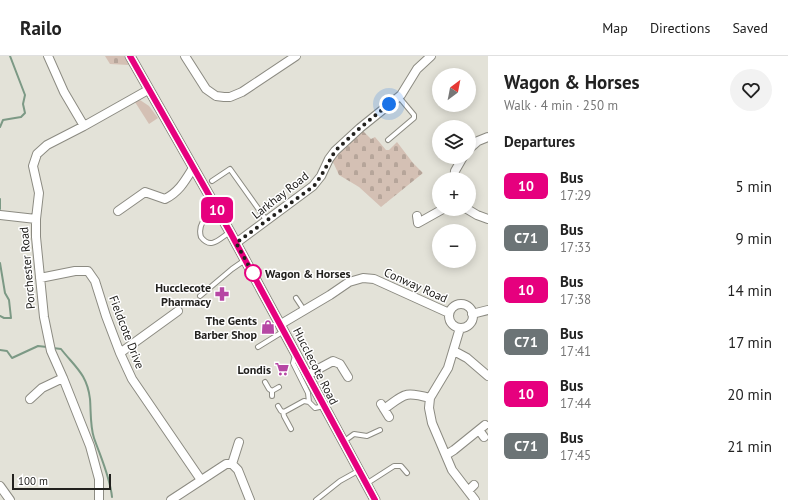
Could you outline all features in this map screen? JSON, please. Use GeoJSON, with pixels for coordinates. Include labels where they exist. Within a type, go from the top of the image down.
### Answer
{"type":"FeatureCollection","features":[{"type":"Feature","properties":{"kind":"street"},"geometry":{"type":"LineString","coordinates":[[48,56],[64,92],[84,126]]}},
{"type":"Feature","properties":{"kind":"street","name":"Hucclecote Road"},"geometry":{"type":"LineString","coordinates":[[130,56],[246,260],[256,287],[273,315],[283,328],[358,471],[375,500]]}},
{"type":"Feature","properties":{"kind":"street"},"geometry":{"type":"LineString","coordinates":[[186,56],[206,89],[216,96],[224,97],[236,95],[242,92],[296,56]]}},
{"type":"Feature","properties":{"kind":"street","name":"Larkhay Road"},"geometry":{"type":"LineString","coordinates":[[236,243],[314,186],[335,151],[398,97],[417,70],[431,56]]}},
{"type":"Feature","properties":{"kind":"street","name":"Porchester Road"},"geometry":{"type":"LineString","coordinates":[[99,500],[99,479],[90,446],[50,348],[44,317],[36,238],[36,219],[39,193],[33,166],[37,154],[47,145],[148,90]]}},
{"type":"Feature","properties":{"kind":"street"},"geometry":{"type":"LineString","coordinates":[[476,143],[488,137]]}},
{"type":"Feature","properties":{"kind":"street"},"geometry":{"type":"LineString","coordinates":[[118,211],[145,192],[165,199],[175,194],[193,168]]}},
{"type":"Feature","properties":{"kind":"street"},"geometry":{"type":"LineString","coordinates":[[0,214],[36,219]]}},
{"type":"Feature","properties":{"kind":"street"},"geometry":{"type":"LineString","coordinates":[[419,223],[432,215]]}},
{"type":"Feature","properties":{"kind":"street"},"geometry":{"type":"LineString","coordinates":[[476,215],[488,219]]}},
{"type":"Feature","properties":{"kind":"street","name":"Fieldcote Drive"},"geometry":{"type":"LineString","coordinates":[[40,278],[75,270],[88,271],[95,281],[106,316],[132,379],[201,480]]}},
{"type":"Feature","properties":{"kind":"street","name":"Conway Road"},"geometry":{"type":"LineString","coordinates":[[304,310],[349,282],[363,278],[374,279],[449,313]]}},
{"type":"Feature","properties":{"kind":"street"},"geometry":{"type":"LineString","coordinates":[[458,304],[468,307],[472,314],[470,324],[460,328],[454,326],[449,319],[449,313],[454,306],[458,304]]}},
{"type":"Feature","properties":{"kind":"street"},"geometry":{"type":"LineString","coordinates":[[283,328],[304,310]]}},
{"type":"Feature","properties":{"kind":"street"},"geometry":{"type":"LineString","coordinates":[[472,314],[488,310]]}},
{"type":"Feature","properties":{"kind":"street"},"geometry":{"type":"LineString","coordinates":[[120,353],[178,311]]}},
{"type":"Feature","properties":{"kind":"street"},"geometry":{"type":"LineString","coordinates":[[460,328],[448,368],[430,398],[429,408],[432,423],[452,470],[471,488],[475,500]]}},
{"type":"Feature","properties":{"kind":"street"},"geometry":{"type":"LineString","coordinates":[[454,352],[467,358],[488,376]]}},
{"type":"Feature","properties":{"kind":"street"},"geometry":{"type":"LineString","coordinates":[[307,375],[332,361],[340,364],[348,377]]}},
{"type":"Feature","properties":{"kind":"street"},"geometry":{"type":"LineString","coordinates":[[30,399],[42,388],[63,378]]}},
{"type":"Feature","properties":{"kind":"street"},"geometry":{"type":"LineString","coordinates":[[388,417],[382,406],[406,394],[413,393],[430,398]]}},
{"type":"Feature","properties":{"kind":"street"},"geometry":{"type":"LineString","coordinates":[[446,455],[483,430]]}},
{"type":"Feature","properties":{"kind":"street"},"geometry":{"type":"LineString","coordinates":[[232,464],[239,442]]}},
{"type":"Feature","properties":{"kind":"street"},"geometry":{"type":"LineString","coordinates":[[171,500],[226,464],[232,464],[238,470],[250,500]]}},
{"type":"Feature","properties":{"kind":"street"},"geometry":{"type":"LineString","coordinates":[[0,486],[10,500]]}},
{"type":"Feature","properties":{"kind":"lane"},"geometry":{"type":"LineString","coordinates":[[388,140],[414,118],[414,114],[398,97]]}},
{"type":"Feature","properties":{"kind":"lane"},"geometry":{"type":"LineString","coordinates":[[212,181],[230,169],[267,220]]}},
{"type":"Feature","properties":{"kind":"lane"},"geometry":{"type":"LineString","coordinates":[[216,208],[208,215],[202,224],[200,237],[207,243],[211,243],[230,232]]}},
{"type":"Feature","properties":{"kind":"lane"},"geometry":{"type":"LineString","coordinates":[[200,296],[232,269],[246,260]]}},
{"type":"Feature","properties":{"kind":"lane"},"geometry":{"type":"LineString","coordinates":[[296,298],[304,310]]}},
{"type":"Feature","properties":{"kind":"lane"},"geometry":{"type":"LineString","coordinates":[[258,347],[283,328]]}},
{"type":"Feature","properties":{"kind":"lane"},"geometry":{"type":"LineString","coordinates":[[297,354],[293,363],[308,393],[309,402],[315,408],[324,406]]}},
{"type":"Feature","properties":{"kind":"lane"},"geometry":{"type":"LineString","coordinates":[[294,378],[297,372]]}},
{"type":"Feature","properties":{"kind":"lane"},"geometry":{"type":"LineString","coordinates":[[265,382],[272,394],[279,387]]}},
{"type":"Feature","properties":{"kind":"lane"},"geometry":{"type":"LineString","coordinates":[[283,412],[304,402],[309,402]]}},
{"type":"Feature","properties":{"kind":"lane"},"geometry":{"type":"LineString","coordinates":[[278,406],[283,412],[291,429]]}},
{"type":"Feature","properties":{"kind":"lane"},"geometry":{"type":"LineString","coordinates":[[343,442],[357,433],[367,436],[380,430]]}},
{"type":"Feature","properties":{"kind":"lane"},"geometry":{"type":"LineString","coordinates":[[366,484],[394,466],[402,466],[407,473]]}},
{"type":"Feature","properties":{"kind":"lane"},"geometry":{"type":"LineString","coordinates":[[316,500],[340,481],[358,471]]}},
{"type":"Feature","properties":{"kind":"green space"},"geometry":{"type":"Polygon","coordinates":[[[105,56],[124,56],[129,65],[110,64],[105,56]]]}},
{"type":"Feature","properties":{"kind":"green space"},"geometry":{"type":"Polygon","coordinates":[[[140,100],[149,106],[158,118],[149,124],[135,102],[140,100]]]}},
{"type":"Feature","properties":{"kind":"green space"},"geometry":{"type":"Polygon","coordinates":[[[363,131],[371,139],[375,137],[386,150],[389,150],[397,142],[413,163],[423,173],[381,207],[359,187],[339,175],[333,162],[333,157],[363,131]]]}},
{"type":"Feature","properties":{"kind":"waterway"},"geometry":{"type":"LineString","coordinates":[[0,127],[3,120],[21,117],[25,113],[23,104],[25,95],[10,56]]}},
{"type":"Feature","properties":{"kind":"waterway"},"geometry":{"type":"LineString","coordinates":[[0,199],[0,209]]}},
{"type":"Feature","properties":{"kind":"waterway"},"geometry":{"type":"LineString","coordinates":[[0,263],[5,293],[9,300],[11,318],[4,318],[0,316]]}},
{"type":"Feature","properties":{"kind":"waterway"},"geometry":{"type":"LineString","coordinates":[[0,350],[7,351],[12,358],[38,346],[47,347]]}},
{"type":"Feature","properties":{"kind":"waterway"},"geometry":{"type":"LineString","coordinates":[[53,348],[61,349],[80,371],[86,383],[90,399],[91,424],[94,438],[107,475],[112,497]]}},
{"type":"Feature","properties":{"kind":"bus line","name":"10"},"geometry":{"type":"LineString","coordinates":[[130,56],[230,232],[375,500]]}},
{"type":"Feature","properties":{"kind":"place","name":"Wagon & Horses"},"geometry":{"type":"Point","coordinates":[253,273]}},
{"type":"Feature","properties":{"kind":"place","name":"Hucclecote Pharmacy"},"geometry":{"type":"Point","coordinates":[222,294]}},
{"type":"Feature","properties":{"kind":"place","name":"The Gents Barber Shop"},"geometry":{"type":"Point","coordinates":[268,327]}},
{"type":"Feature","properties":{"kind":"place","name":"Londis"},"geometry":{"type":"Point","coordinates":[282,369]}},
{"type":"Feature","properties":{"kind":"route"},"geometry":{"type":"LineString","coordinates":[[253,273],[254,275],[236,243],[314,186],[332,154],[389,104]]}}]}
